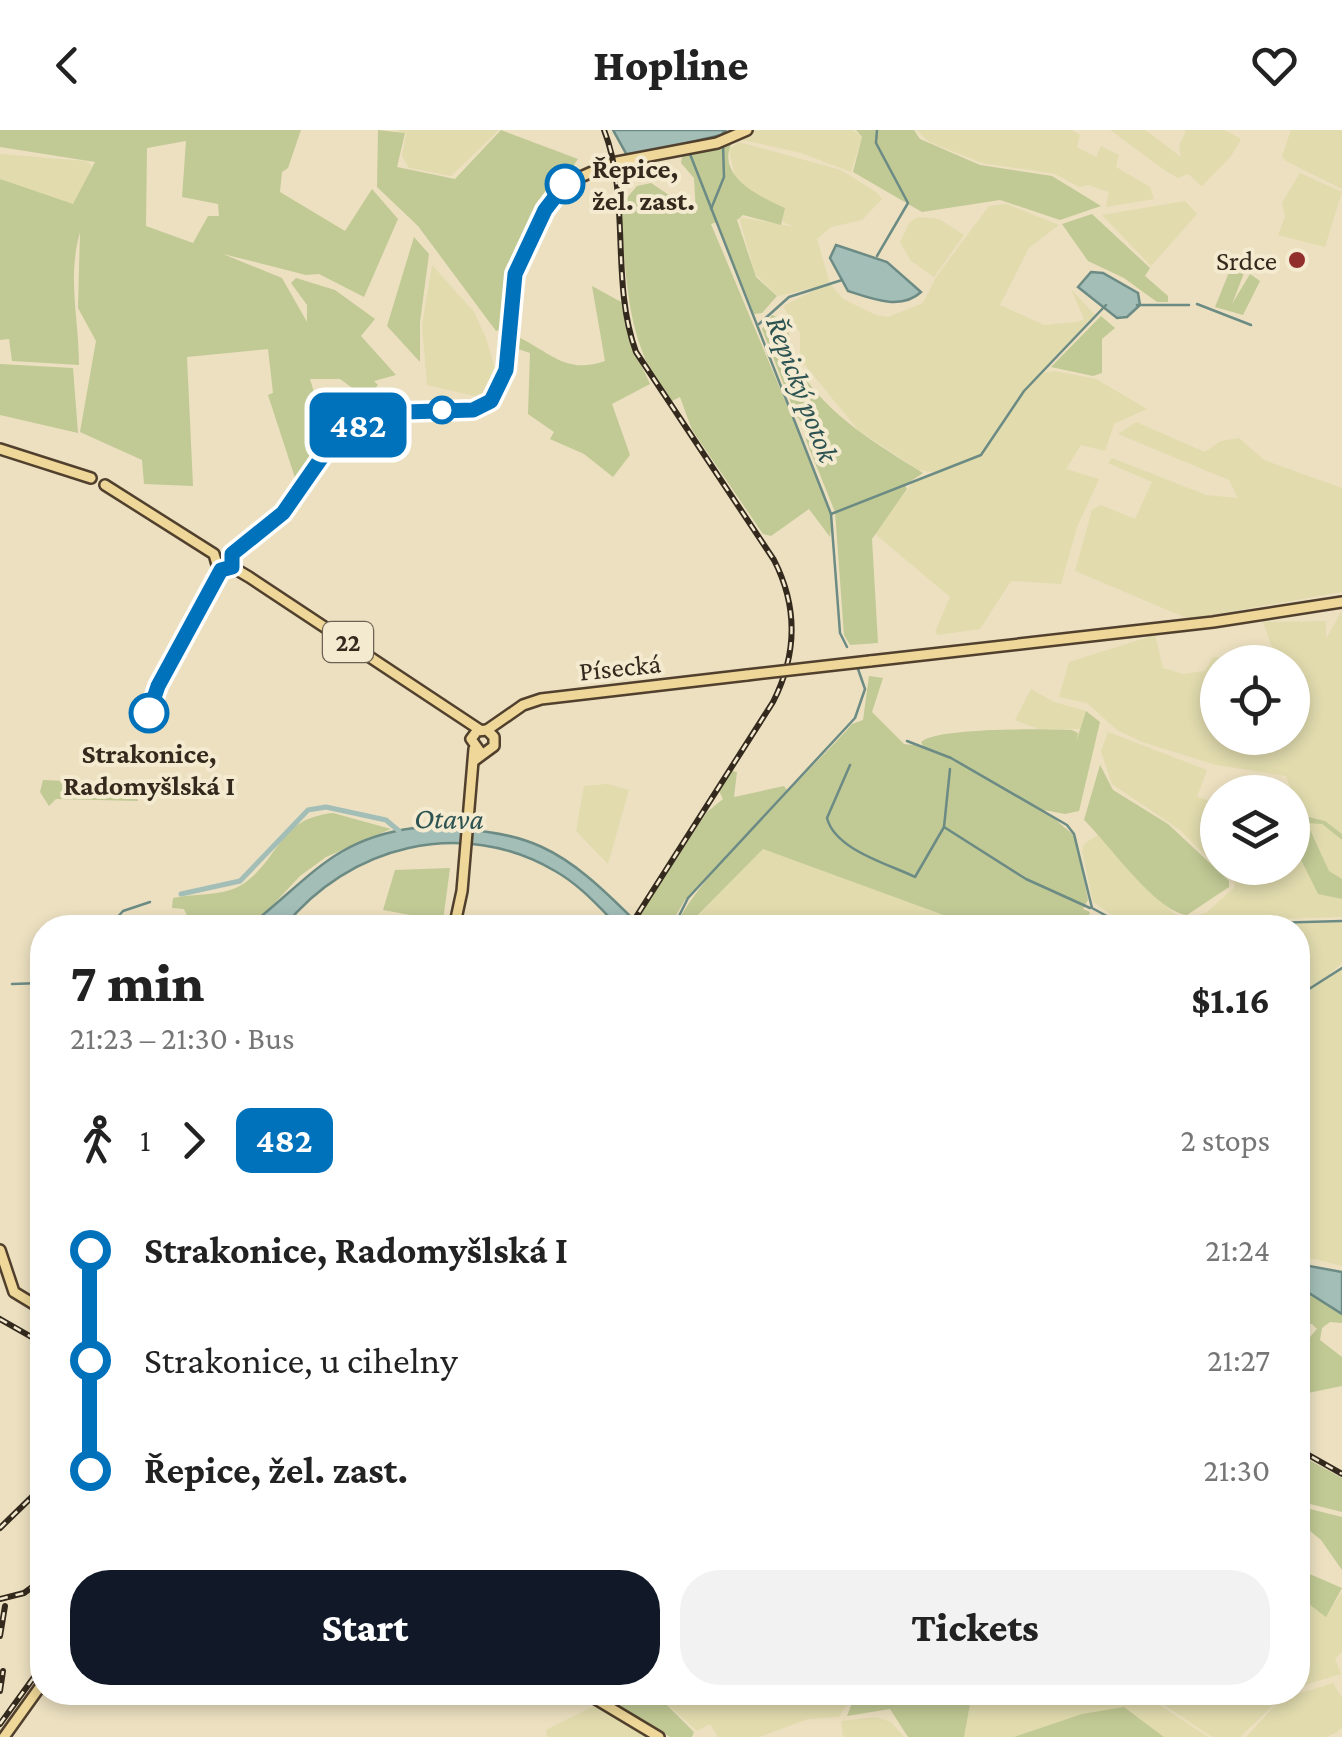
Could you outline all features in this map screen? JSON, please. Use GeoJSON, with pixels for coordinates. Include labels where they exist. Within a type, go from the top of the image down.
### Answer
{"type":"FeatureCollection","features":[{"type":"Feature","properties":{"kind":"main road"},"geometry":{"type":"LineString","coordinates":[[232,554],[283,513],[338,434],[404,412],[484,407],[497,392],[509,354],[512,282],[552,199],[565,184],[606,165],[717,143],[748,130]]}},
{"type":"Feature","properties":{"kind":"main road"},"geometry":{"type":"LineString","coordinates":[[0,450],[91,478]]}},
{"type":"Feature","properties":{"kind":"main road","name":"22"},"geometry":{"type":"LineString","coordinates":[[106,485],[216,555],[218,568],[232,567],[483,732]]}},
{"type":"Feature","properties":{"kind":"main road"},"geometry":{"type":"LineString","coordinates":[[216,555],[224,550],[232,554]]}},
{"type":"Feature","properties":{"kind":"main road"},"geometry":{"type":"LineString","coordinates":[[232,554],[232,567]]}},
{"type":"Feature","properties":{"kind":"main road","name":"Písecká"},"geometry":{"type":"LineString","coordinates":[[478,751],[494,746],[483,732],[522,706],[546,698],[1213,622],[1342,602]]}},
{"type":"Feature","properties":{"kind":"main road"},"geometry":{"type":"LineString","coordinates":[[456,915],[472,766],[483,732]]}},
{"type":"Feature","properties":{"kind":"main road"},"geometry":{"type":"LineString","coordinates":[[0,1250],[18,1296],[30,1302]]}},
{"type":"Feature","properties":{"kind":"main road"},"geometry":{"type":"LineString","coordinates":[[4,1737],[30,1701]]}},
{"type":"Feature","properties":{"kind":"main road"},"geometry":{"type":"LineString","coordinates":[[607,1705],[659,1737]]}},
{"type":"Feature","properties":{"kind":"shaded area"},"geometry":{"type":"Polygon","coordinates":[[[395,130],[499,130],[451,176],[409,168],[402,156],[406,134],[395,130]]]}},
{"type":"Feature","properties":{"kind":"shaded area"},"geometry":{"type":"Polygon","coordinates":[[[753,130],[853,130],[862,137],[851,172],[801,153],[738,139],[753,130]]]}},
{"type":"Feature","properties":{"kind":"shaded area"},"geometry":{"type":"Polygon","coordinates":[[[916,130],[1072,130],[1080,135],[1077,147],[1096,157],[1101,146],[1119,155],[1116,167],[1150,187],[1154,199],[1106,207],[1109,192],[1088,185],[1079,187],[1055,174],[982,163],[929,142],[916,130]]]}},
{"type":"Feature","properties":{"kind":"shaded area"},"geometry":{"type":"Polygon","coordinates":[[[1110,130],[1145,130],[1181,157],[1179,146],[1186,130],[1225,130],[1241,139],[1232,155],[1202,186],[1188,174],[1178,178],[1166,171],[1110,130]]]}},
{"type":"Feature","properties":{"kind":"shaded area"},"geometry":{"type":"Polygon","coordinates":[[[1291,130],[1342,130],[1342,189],[1286,161],[1282,156],[1291,130]]]}},
{"type":"Feature","properties":{"kind":"shaded area"},"geometry":{"type":"Polygon","coordinates":[[[739,142],[841,170],[882,199],[862,220],[831,227],[817,239],[830,284],[843,299],[876,315],[888,317],[923,303],[936,277],[989,206],[1007,204],[1059,225],[1029,248],[1000,305],[1044,325],[1077,322],[1084,319],[1071,289],[1095,315],[1042,373],[1055,371],[1096,379],[1147,409],[1114,424],[1105,451],[1081,445],[1066,469],[1099,479],[1077,527],[1061,584],[1011,581],[980,629],[938,635],[935,632],[950,597],[875,534],[913,482],[937,473],[919,470],[858,430],[800,359],[800,333],[783,306],[825,285],[778,296],[755,274],[739,217],[794,227],[783,222],[783,206],[761,200],[735,177],[729,149],[739,142]]]}},
{"type":"Feature","properties":{"kind":"shaded area"},"geometry":{"type":"Polygon","coordinates":[[[0,154],[86,161],[92,166],[74,204],[67,204],[0,179],[0,154]]]}},
{"type":"Feature","properties":{"kind":"shaded area"},"geometry":{"type":"Polygon","coordinates":[[[1300,173],[1342,192],[1325,247],[1278,235],[1285,217],[1282,203],[1300,173]]]}},
{"type":"Feature","properties":{"kind":"shaded area"},"geometry":{"type":"Polygon","coordinates":[[[1185,201],[1197,214],[1151,266],[1102,215],[1185,201]]]}},
{"type":"Feature","properties":{"kind":"shaded area"},"geometry":{"type":"Polygon","coordinates":[[[918,217],[939,219],[964,235],[934,277],[911,261],[900,242],[910,222],[918,217]]]}},
{"type":"Feature","properties":{"kind":"shaded area"},"geometry":{"type":"Polygon","coordinates":[[[432,265],[474,312],[486,338],[497,376],[494,389],[483,398],[427,385],[422,325],[432,265]]]}},
{"type":"Feature","properties":{"kind":"shaded area"},"geometry":{"type":"Polygon","coordinates":[[[1136,422],[1205,452],[1221,441],[1239,438],[1264,460],[1342,488],[1342,592],[1189,619],[1075,571],[1092,510],[1101,505],[1135,519],[1152,482],[1108,463],[1112,458],[1206,495],[1238,498],[1229,480],[1118,434],[1136,422]]]}},
{"type":"Feature","properties":{"kind":"shaded area"},"geometry":{"type":"Polygon","coordinates":[[[1342,610],[1342,834],[1325,821],[1310,816],[1310,775],[1280,775],[1216,765],[1142,742],[1117,730],[1087,703],[1059,697],[1069,662],[1155,635],[1163,668],[1183,674],[1200,672],[1200,755],[1310,755],[1310,645],[1271,645],[1263,622],[1326,621],[1326,639],[1342,610]]]}},
{"type":"Feature","properties":{"kind":"shaded area"},"geometry":{"type":"Polygon","coordinates":[[[1031,689],[1054,702],[1086,711],[1080,729],[1039,729],[1015,720],[1031,689]]]}},
{"type":"Feature","properties":{"kind":"shaded area"},"geometry":{"type":"Polygon","coordinates":[[[1108,732],[1207,770],[1200,775],[1197,797],[1200,850],[1180,830],[1112,784],[1101,751],[1108,732]]]}},
{"type":"Feature","properties":{"kind":"shaded area"},"geometry":{"type":"Polygon","coordinates":[[[607,784],[629,790],[608,864],[576,831],[584,786],[607,784]]]}},
{"type":"Feature","properties":{"kind":"shaded area"},"geometry":{"type":"Polygon","coordinates":[[[1310,823],[1320,823],[1342,840],[1342,879],[1329,871],[1310,823]]]}},
{"type":"Feature","properties":{"kind":"shaded area"},"geometry":{"type":"Polygon","coordinates":[[[1098,835],[1178,915],[1112,915],[1093,902],[1082,851],[1084,844],[1098,835]]]}},
{"type":"Feature","properties":{"kind":"shaded area"},"geometry":{"type":"Polygon","coordinates":[[[763,849],[944,915],[699,915],[763,849]]]}},
{"type":"Feature","properties":{"kind":"shaded area"},"geometry":{"type":"Polygon","coordinates":[[[1310,878],[1318,894],[1342,899],[1342,917],[1198,915],[1206,913],[1235,885],[1310,885],[1310,878]]]}},
{"type":"Feature","properties":{"kind":"shaded area"},"geometry":{"type":"Polygon","coordinates":[[[1342,922],[1342,963],[1310,986],[1310,923],[1342,922]]]}},
{"type":"Feature","properties":{"kind":"shaded area"},"geometry":{"type":"Polygon","coordinates":[[[1342,967],[1342,1266],[1310,1258],[1310,989],[1342,967]]]}},
{"type":"Feature","properties":{"kind":"shaded area"},"geometry":{"type":"Polygon","coordinates":[[[1342,1592],[1342,1651],[1335,1659],[1341,1674],[1310,1683],[1310,1606],[1326,1616],[1342,1592]]]}},
{"type":"Feature","properties":{"kind":"shaded area"},"geometry":{"type":"Polygon","coordinates":[[[1333,1683],[1342,1698],[1342,1727],[1337,1732],[1327,1737],[1246,1737],[1275,1705],[1310,1705],[1310,1690],[1333,1683]]]}},
{"type":"Feature","properties":{"kind":"shaded area"},"geometry":{"type":"Polygon","coordinates":[[[596,1705],[651,1737],[547,1737],[546,1730],[596,1705]]]}},
{"type":"Feature","properties":{"kind":"shaded area"},"geometry":{"type":"Polygon","coordinates":[[[668,1705],[846,1705],[839,1717],[808,1719],[759,1737],[718,1737],[710,1724],[697,1731],[668,1705]]]}},
{"type":"Feature","properties":{"kind":"shaded area"},"geometry":{"type":"Polygon","coordinates":[[[970,1705],[1160,1705],[1208,1737],[1164,1737],[1127,1709],[1082,1714],[1014,1737],[964,1737],[970,1705]]]}},
{"type":"Feature","properties":{"kind":"shaded area"},"geometry":{"type":"Polygon","coordinates":[[[1164,1705],[1273,1705],[1240,1737],[1212,1737],[1164,1705]]]}},
{"type":"Feature","properties":{"kind":"shaded area"},"geometry":{"type":"Polygon","coordinates":[[[876,1717],[891,1722],[904,1737],[843,1737],[841,1721],[876,1717]]]}},
{"type":"Feature","properties":{"kind":"green space"},"geometry":{"type":"Polygon","coordinates":[[[0,130],[301,130],[288,168],[282,172],[280,192],[345,231],[372,189],[398,219],[364,297],[319,274],[306,275],[223,254],[282,278],[307,322],[307,305],[291,283],[296,278],[335,290],[375,319],[361,336],[396,375],[374,381],[378,385],[366,398],[340,379],[310,379],[328,438],[297,484],[268,395],[273,393],[268,349],[187,357],[193,486],[144,484],[142,460],[80,432],[96,341],[78,308],[80,232],[74,282],[79,365],[12,361],[9,339],[0,340],[0,179],[73,204],[95,162],[0,147],[0,130]],[[186,141],[147,148],[146,226],[193,243],[208,216],[219,216],[218,204],[182,197],[186,141]]]}},
{"type":"Feature","properties":{"kind":"green space"},"geometry":{"type":"Polygon","coordinates":[[[378,130],[405,133],[397,167],[455,179],[501,130],[578,159],[528,238],[513,280],[507,328],[496,331],[418,226],[377,187],[378,130]]]}},
{"type":"Feature","properties":{"kind":"green space"},"geometry":{"type":"Polygon","coordinates":[[[856,130],[914,130],[920,139],[980,165],[1052,176],[1101,206],[1060,220],[1000,200],[922,212],[853,172],[862,137],[856,130]]]}},
{"type":"Feature","properties":{"kind":"green space"},"geometry":{"type":"Polygon","coordinates":[[[732,142],[728,154],[735,175],[753,192],[785,208],[781,225],[743,215],[737,220],[756,277],[777,296],[762,313],[754,314],[717,222],[711,224],[824,493],[832,519],[830,537],[809,509],[771,536],[763,534],[692,430],[680,397],[672,401],[656,380],[636,334],[620,206],[637,186],[651,183],[696,213],[694,178],[681,163],[683,152],[732,142]]]}},
{"type":"Feature","properties":{"kind":"green space"},"geometry":{"type":"Polygon","coordinates":[[[1092,214],[1150,268],[1145,276],[1168,296],[1168,302],[1157,302],[1124,278],[1088,261],[1062,224],[1092,214]]]}},
{"type":"Feature","properties":{"kind":"green space"},"geometry":{"type":"Polygon","coordinates":[[[414,237],[429,254],[420,322],[420,362],[387,326],[414,237]]]}},
{"type":"Feature","properties":{"kind":"green space"},"geometry":{"type":"Polygon","coordinates":[[[1230,270],[1244,273],[1232,304],[1250,274],[1260,281],[1243,315],[1215,307],[1230,270]]]}},
{"type":"Feature","properties":{"kind":"green space"},"geometry":{"type":"Polygon","coordinates":[[[592,286],[623,303],[630,341],[650,384],[612,404],[630,455],[613,477],[584,454],[550,439],[554,432],[528,414],[530,353],[518,349],[518,337],[569,364],[605,361],[592,286]]]}},
{"type":"Feature","properties":{"kind":"green space"},"geometry":{"type":"Polygon","coordinates":[[[772,315],[785,324],[798,368],[824,401],[854,428],[923,473],[905,485],[907,489],[872,539],[878,643],[850,645],[844,635],[835,512],[806,440],[807,431],[795,413],[762,329],[772,315]]]}},
{"type":"Feature","properties":{"kind":"green space"},"geometry":{"type":"Polygon","coordinates":[[[1101,316],[1115,328],[1102,339],[1102,373],[1093,376],[1051,367],[1101,316]]]}},
{"type":"Feature","properties":{"kind":"green space"},"geometry":{"type":"Polygon","coordinates":[[[0,364],[73,368],[78,433],[0,415],[0,364]]]}},
{"type":"Feature","properties":{"kind":"green space"},"geometry":{"type":"Polygon","coordinates":[[[869,676],[883,678],[872,712],[904,744],[923,746],[921,742],[931,737],[947,734],[1017,729],[1072,730],[1078,733],[1076,742],[1086,711],[1100,722],[1079,811],[1065,814],[1044,810],[1076,837],[1088,900],[1083,909],[1089,915],[944,915],[763,849],[698,915],[683,915],[726,857],[852,724],[863,720],[869,676]]]}},
{"type":"Feature","properties":{"kind":"green space"},"geometry":{"type":"Polygon","coordinates":[[[1100,765],[1113,790],[1168,824],[1200,854],[1200,885],[1229,887],[1187,915],[1174,911],[1147,890],[1084,820],[1100,765]]]}},
{"type":"Feature","properties":{"kind":"green space"},"geometry":{"type":"Polygon","coordinates":[[[732,771],[737,772],[734,797],[784,786],[787,790],[685,900],[676,915],[640,915],[707,812],[723,799],[719,791],[732,771]]]}},
{"type":"Feature","properties":{"kind":"green space"},"geometry":{"type":"Polygon","coordinates":[[[43,780],[133,784],[138,801],[56,799],[49,806],[40,792],[43,780]]]}},
{"type":"Feature","properties":{"kind":"green space"},"geometry":{"type":"Polygon","coordinates":[[[333,813],[391,829],[326,857],[300,876],[263,915],[187,915],[184,909],[172,908],[173,898],[218,893],[243,884],[290,831],[315,817],[333,813]]]}},
{"type":"Feature","properties":{"kind":"green space"},"geometry":{"type":"Polygon","coordinates":[[[1310,817],[1325,821],[1342,834],[1342,840],[1322,824],[1310,823],[1310,817]]]}},
{"type":"Feature","properties":{"kind":"green space"},"geometry":{"type":"Polygon","coordinates":[[[1310,830],[1329,871],[1342,879],[1342,899],[1318,894],[1310,878],[1310,830]]]}},
{"type":"Feature","properties":{"kind":"green space"},"geometry":{"type":"Polygon","coordinates":[[[450,868],[444,915],[383,910],[395,870],[450,868]]]}},
{"type":"Feature","properties":{"kind":"green space"},"geometry":{"type":"Polygon","coordinates":[[[1310,1294],[1342,1314],[1342,1323],[1330,1322],[1322,1328],[1320,1340],[1342,1357],[1342,1386],[1310,1393],[1310,1337],[1317,1329],[1312,1324],[1310,1294]]]}},
{"type":"Feature","properties":{"kind":"green space"},"geometry":{"type":"Polygon","coordinates":[[[1310,1461],[1342,1478],[1342,1512],[1310,1504],[1310,1461]]]}},
{"type":"Feature","properties":{"kind":"green space"},"geometry":{"type":"Polygon","coordinates":[[[1310,1509],[1342,1517],[1342,1570],[1310,1531],[1310,1509]]]}},
{"type":"Feature","properties":{"kind":"green space"},"geometry":{"type":"Polygon","coordinates":[[[1310,1574],[1342,1588],[1326,1617],[1310,1605],[1310,1574]]]}},
{"type":"Feature","properties":{"kind":"green space"},"geometry":{"type":"Polygon","coordinates":[[[619,1705],[667,1705],[694,1732],[692,1737],[670,1737],[619,1705]]]}},
{"type":"Feature","properties":{"kind":"green space"},"geometry":{"type":"Polygon","coordinates":[[[851,1705],[970,1705],[964,1737],[908,1737],[890,1709],[847,1716],[851,1705]]]}},
{"type":"Feature","properties":{"kind":"green space"},"geometry":{"type":"Polygon","coordinates":[[[1124,1707],[1164,1737],[1014,1737],[1082,1714],[1124,1707]]]}},
{"type":"Feature","properties":{"kind":"water"},"geometry":{"type":"Polygon","coordinates":[[[613,130],[726,130],[721,135],[628,157],[613,130]]]}},
{"type":"Feature","properties":{"kind":"water"},"geometry":{"type":"Polygon","coordinates":[[[836,245],[887,262],[921,292],[895,302],[848,291],[830,258],[836,245]]]}},
{"type":"Feature","properties":{"kind":"water"},"geometry":{"type":"Polygon","coordinates":[[[1091,272],[1103,273],[1138,293],[1140,305],[1127,317],[1117,318],[1078,287],[1091,272]]]}},
{"type":"Feature","properties":{"kind":"water"},"geometry":{"type":"Polygon","coordinates":[[[414,828],[454,829],[516,838],[565,860],[629,915],[607,915],[573,883],[519,854],[482,845],[445,843],[373,859],[340,876],[295,915],[263,915],[328,860],[365,840],[414,828]]]}},
{"type":"Feature","properties":{"kind":"water"},"geometry":{"type":"Polygon","coordinates":[[[1310,1266],[1342,1272],[1342,1314],[1310,1294],[1310,1266]]]}},
{"type":"Feature","properties":{"kind":"waterway"},"geometry":{"type":"LineString","coordinates":[[877,130],[876,143],[908,203],[877,256]]}},
{"type":"Feature","properties":{"kind":"waterway"},"geometry":{"type":"LineString","coordinates":[[711,209],[724,177],[723,145]]}},
{"type":"Feature","properties":{"kind":"waterway","name":"Řepický potok"},"geometry":{"type":"LineString","coordinates":[[690,154],[831,514],[840,633],[847,647]]}},
{"type":"Feature","properties":{"kind":"waterway"},"geometry":{"type":"LineString","coordinates":[[759,324],[789,297],[842,280]]}},
{"type":"Feature","properties":{"kind":"waterway"},"geometry":{"type":"LineString","coordinates":[[1197,304],[1251,325]]}},
{"type":"Feature","properties":{"kind":"waterway"},"geometry":{"type":"LineString","coordinates":[[831,514],[981,455],[1024,391],[1106,305]]}},
{"type":"Feature","properties":{"kind":"waterway"},"geometry":{"type":"LineString","coordinates":[[1137,305],[1189,305]]}},
{"type":"Feature","properties":{"kind":"waterway","name":"Řepický potok"},"geometry":{"type":"LineString","coordinates":[[680,915],[688,898],[855,718],[865,689],[858,669]]}},
{"type":"Feature","properties":{"kind":"waterway"},"geometry":{"type":"LineString","coordinates":[[907,741],[951,758],[1067,825],[1074,834],[1092,908],[1105,915]]}},
{"type":"Feature","properties":{"kind":"waterway"},"geometry":{"type":"LineString","coordinates":[[850,765],[827,818],[840,839],[852,847],[915,877],[944,827],[1026,879],[1090,908]]}},
{"type":"Feature","properties":{"kind":"waterway"},"geometry":{"type":"LineString","coordinates":[[944,827],[950,769]]}},
{"type":"Feature","properties":{"kind":"waterway","name":"Otava"},"geometry":{"type":"LineString","coordinates":[[181,894],[240,881],[308,810],[326,807],[386,820],[399,831]]}},
{"type":"Feature","properties":{"kind":"waterway"},"geometry":{"type":"LineString","coordinates":[[119,915],[150,902]]}},
{"type":"Feature","properties":{"kind":"waterway"},"geometry":{"type":"LineString","coordinates":[[1310,922],[1342,921]]}},
{"type":"Feature","properties":{"kind":"waterway"},"geometry":{"type":"LineString","coordinates":[[1310,988],[1342,968]]}},
{"type":"Feature","properties":{"kind":"waterway"},"geometry":{"type":"LineString","coordinates":[[12,984],[30,983]]}},
{"type":"Feature","properties":{"kind":"railway"},"geometry":{"type":"LineString","coordinates":[[604,130],[617,184],[624,297],[636,352],[774,560],[791,613],[787,667],[773,702],[637,915]]}},
{"type":"Feature","properties":{"kind":"railway"},"geometry":{"type":"LineString","coordinates":[[0,1319],[30,1336]]}},
{"type":"Feature","properties":{"kind":"railway"},"geometry":{"type":"LineString","coordinates":[[1310,1456],[1342,1474]]}},
{"type":"Feature","properties":{"kind":"railway"},"geometry":{"type":"LineString","coordinates":[[0,1528],[30,1499]]}},
{"type":"Feature","properties":{"kind":"railway"},"geometry":{"type":"LineString","coordinates":[[0,1599],[30,1589]]}},
{"type":"Feature","properties":{"kind":"railway"},"geometry":{"type":"LineString","coordinates":[[0,1636],[5,1606]]}},
{"type":"Feature","properties":{"kind":"railway"},"geometry":{"type":"LineString","coordinates":[[0,1691],[3,1671]]}},
{"type":"Feature","properties":{"kind":"railway"},"geometry":{"type":"LineString","coordinates":[[0,1724],[30,1683]]}},
{"type":"Feature","properties":{"kind":"bus line","name":"482"},"geometry":{"type":"LineString","coordinates":[[149,713],[158,686],[221,570],[232,567],[232,554],[283,513],[332,440],[344,430],[384,417],[422,410],[473,410],[484,407],[494,397],[509,354],[515,274],[545,210],[565,184]]}},
{"type":"Feature","properties":{"kind":"place","name":"Řepice, žel. zast."},"geometry":{"type":"Point","coordinates":[565,184]}},
{"type":"Feature","properties":{"kind":"place","name":"Srdce"},"geometry":{"type":"Point","coordinates":[1297,260]}},
{"type":"Feature","properties":{"kind":"place","name":"Strakonice, Radomyšlská I"},"geometry":{"type":"Point","coordinates":[149,713]}}]}
